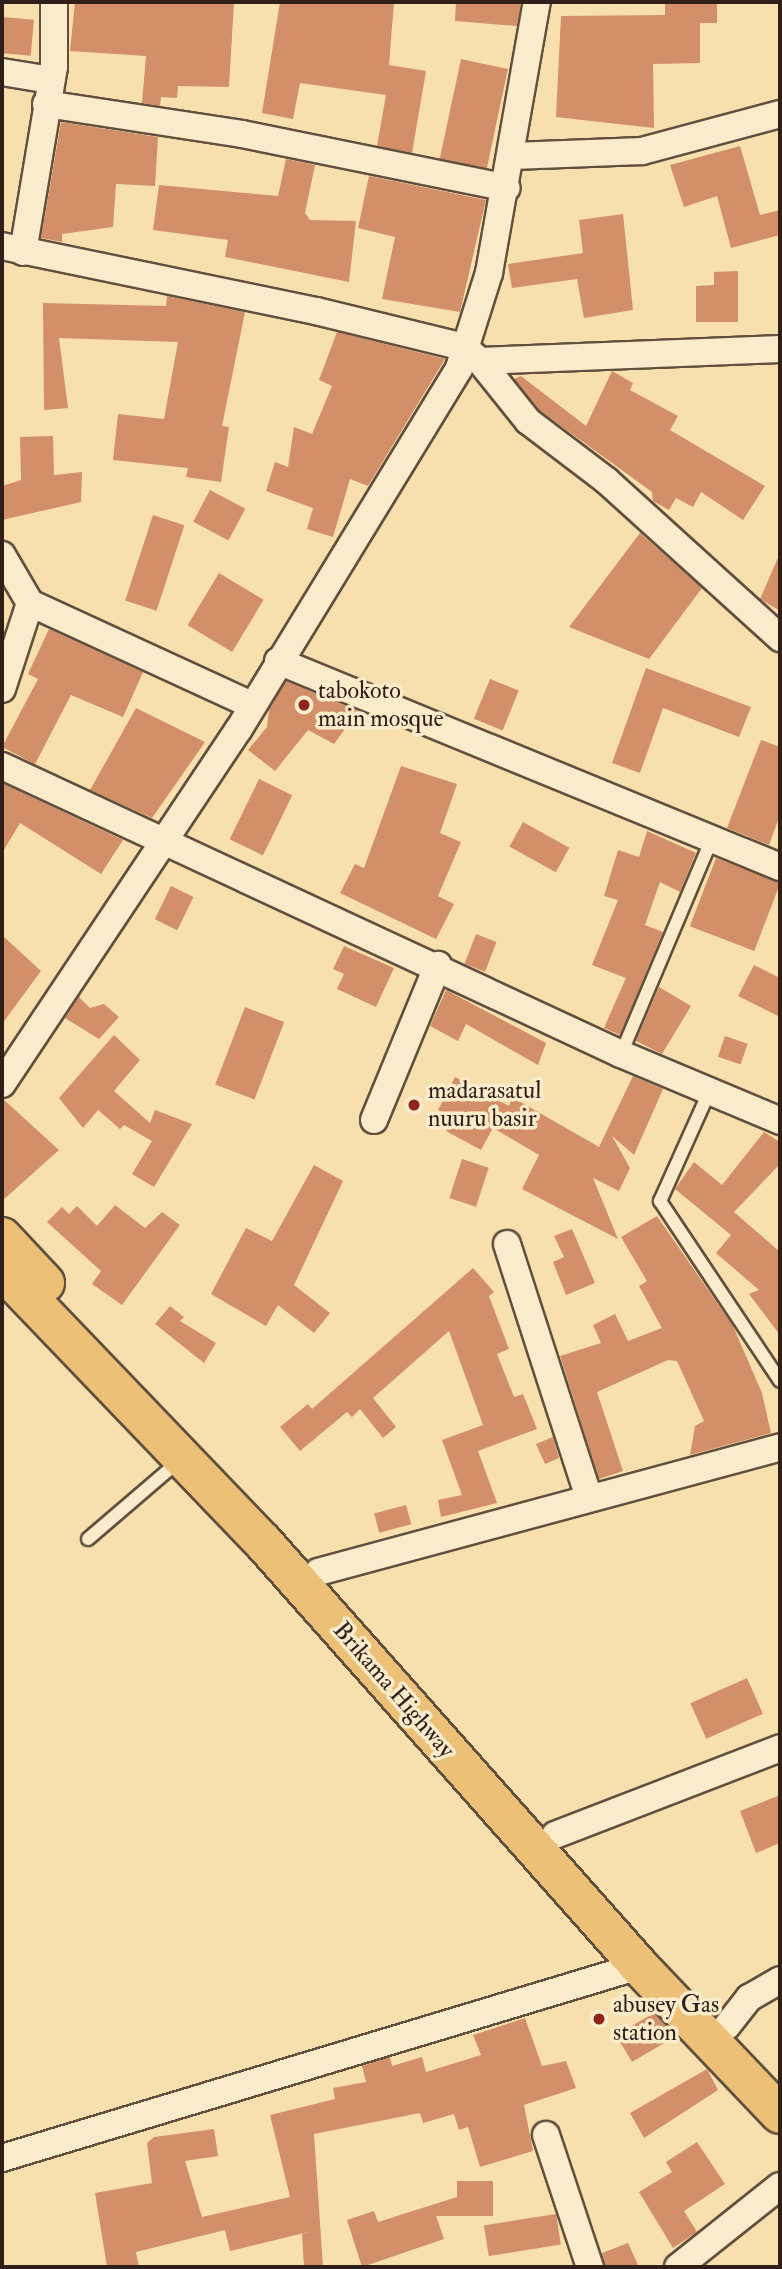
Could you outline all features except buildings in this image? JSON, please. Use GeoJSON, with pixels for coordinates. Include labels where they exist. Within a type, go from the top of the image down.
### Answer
{"type":"FeatureCollection","features":[{"type":"Feature","properties":{"kind":"highway","name":"Brikama Highway"},"geometry":{"type":"LineString","coordinates":[[2,1237],[318,1572],[727,2026],[780,2079]]}},
{"type":"Feature","properties":{"kind":"highway","name":"Brikama Highway"},"geometry":{"type":"LineString","coordinates":[[2,1270],[182,1458],[639,1966],[780,2114]]}},
{"type":"Feature","properties":{"kind":"street"},"geometry":{"type":"LineString","coordinates":[[54,2],[48,92],[12,249],[472,354],[780,349]]}},
{"type":"Feature","properties":{"kind":"street"},"geometry":{"type":"LineString","coordinates":[[2,1084],[165,842],[406,461],[459,368],[472,354],[513,156],[537,2]]}},
{"type":"Feature","properties":{"kind":"street"},"geometry":{"type":"LineString","coordinates":[[2,72],[48,92],[507,188]]}},
{"type":"Feature","properties":{"kind":"street"},"geometry":{"type":"LineString","coordinates":[[513,156],[642,151],[780,114]]}},
{"type":"Feature","properties":{"kind":"street"},"geometry":{"type":"LineString","coordinates":[[472,354],[528,421],[607,481],[780,638]]}},
{"type":"Feature","properties":{"kind":"street"},"geometry":{"type":"LineString","coordinates":[[2,555],[30,603],[252,705]]}},
{"type":"Feature","properties":{"kind":"street"},"geometry":{"type":"LineString","coordinates":[[2,690],[30,603]]}},
{"type":"Feature","properties":{"kind":"street"},"geometry":{"type":"LineString","coordinates":[[278,661],[780,867]]}},
{"type":"Feature","properties":{"kind":"street"},"geometry":{"type":"LineString","coordinates":[[2,766],[438,965],[621,1054],[780,1121]]}},
{"type":"Feature","properties":{"kind":"street"},"geometry":{"type":"LineString","coordinates":[[374,1120],[438,965]]}},
{"type":"Feature","properties":{"kind":"street"},"geometry":{"type":"LineString","coordinates":[[507,1244],[588,1495]]}},
{"type":"Feature","properties":{"kind":"street"},"geometry":{"type":"LineString","coordinates":[[318,1572],[588,1495],[780,1447]]}},
{"type":"Feature","properties":{"kind":"street"},"geometry":{"type":"LineString","coordinates":[[555,1835],[780,1748]]}},
{"type":"Feature","properties":{"kind":"street"},"geometry":{"type":"LineString","coordinates":[[2,2158],[639,1966]]}},
{"type":"Feature","properties":{"kind":"street"},"geometry":{"type":"LineString","coordinates":[[727,2026],[749,1998],[780,1980]]}},
{"type":"Feature","properties":{"kind":"street"},"geometry":{"type":"LineString","coordinates":[[546,2135],[590,2267]]}},
{"type":"Feature","properties":{"kind":"street"},"geometry":{"type":"LineString","coordinates":[[678,2267],[780,2186]]}},
{"type":"Feature","properties":{"kind":"lane"},"geometry":{"type":"LineString","coordinates":[[621,1054],[712,839]]}},
{"type":"Feature","properties":{"kind":"lane"},"geometry":{"type":"LineString","coordinates":[[710,1090],[660,1201],[780,1381]]}},
{"type":"Feature","properties":{"kind":"lane"},"geometry":{"type":"LineString","coordinates":[[88,1539],[182,1458]]}},
{"type":"Feature","properties":{"kind":"place","name":"tabokoto main mosque"},"geometry":{"type":"Point","coordinates":[304,705]}},
{"type":"Feature","properties":{"kind":"place","name":"madarasatul nuuru basir"},"geometry":{"type":"Point","coordinates":[414,1105]}},
{"type":"Feature","properties":{"kind":"place","name":"abusey Gas station"},"geometry":{"type":"Point","coordinates":[599,2019]}}]}
